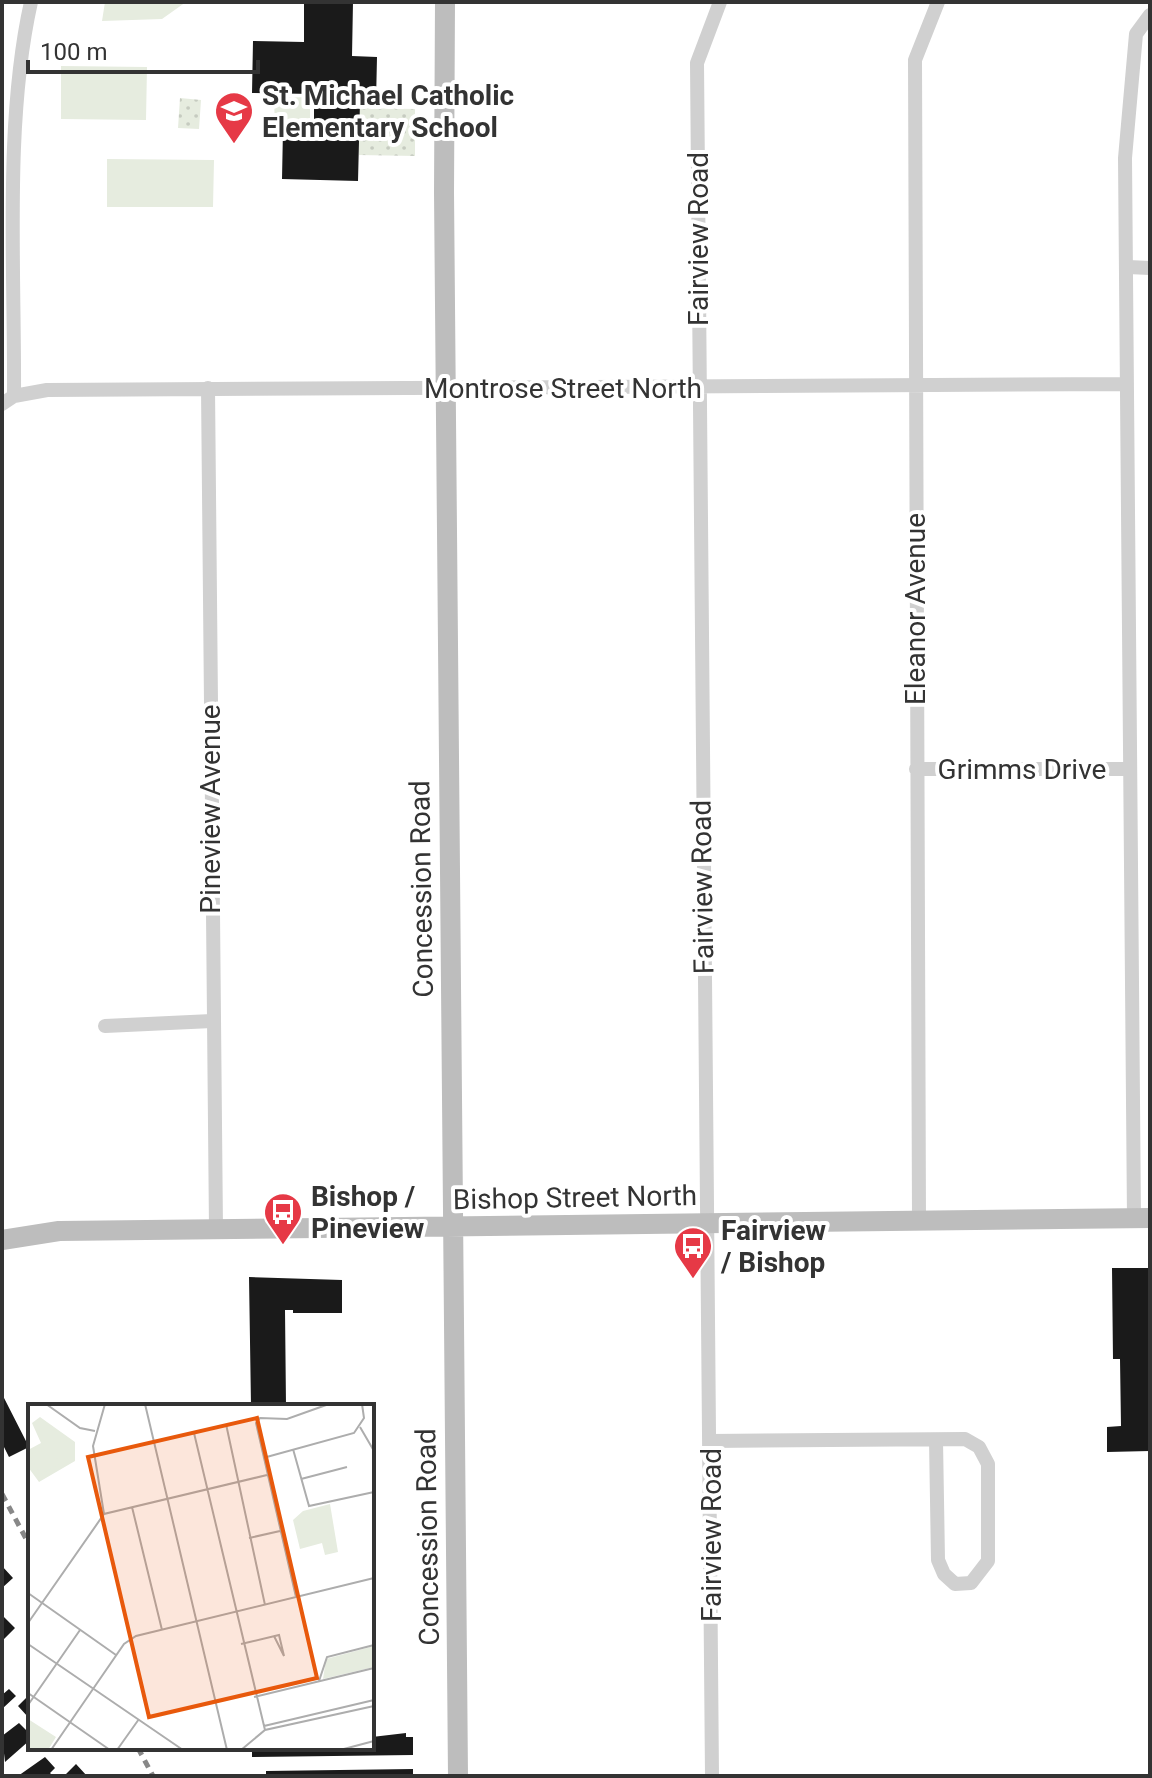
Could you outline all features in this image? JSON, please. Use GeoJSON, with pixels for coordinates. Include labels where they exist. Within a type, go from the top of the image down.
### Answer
{"type":"FeatureCollection","features":[{"type":"Feature","properties":{"kind":"main road","name":"Concession Road"},"geometry":{"type":"LineString","coordinates":[[445,2],[458,1776]]}},
{"type":"Feature","properties":{"kind":"main road","name":"Bishop Street North"},"geometry":{"type":"LineString","coordinates":[[2,1240],[59,1231],[1142,1218]]}},
{"type":"Feature","properties":{"kind":"street"},"geometry":{"type":"LineString","coordinates":[[8,400],[19,78],[31,2]]}},
{"type":"Feature","properties":{"kind":"street","name":"Fairview Road"},"geometry":{"type":"LineString","coordinates":[[712,1776],[697,63],[720,2]]}},
{"type":"Feature","properties":{"kind":"street","name":"Eleanor Avenue"},"geometry":{"type":"LineString","coordinates":[[919,1221],[915,60],[938,2]]}},
{"type":"Feature","properties":{"kind":"street"},"geometry":{"type":"LineString","coordinates":[[1142,1218],[1128,769],[1128,267],[1125,158],[1136,34],[1150,15]]}},
{"type":"Feature","properties":{"kind":"street"},"geometry":{"type":"LineString","coordinates":[[1128,267],[1150,268]]}},
{"type":"Feature","properties":{"kind":"street","name":"Montrose Street North"},"geometry":{"type":"LineString","coordinates":[[8,400],[47,390],[1127,384]]}},
{"type":"Feature","properties":{"kind":"street","name":"Pineview Avenue"},"geometry":{"type":"LineString","coordinates":[[208,388],[216,1229]]}},
{"type":"Feature","properties":{"kind":"street","name":"Grimms Drive"},"geometry":{"type":"LineString","coordinates":[[916,769],[1128,769]]}},
{"type":"Feature","properties":{"kind":"street"},"geometry":{"type":"LineString","coordinates":[[105,1026],[212,1021]]}},
{"type":"Feature","properties":{"kind":"street"},"geometry":{"type":"LineString","coordinates":[[710,1441],[965,1439],[979,1447],[988,1464],[988,1561],[971,1583],[955,1584],[944,1574],[938,1560],[936,1440]]}},
{"type":"Feature","properties":{"kind":"shaded area"},"geometry":{"type":"Polygon","coordinates":[[[105,2],[186,2],[162,19],[102,21],[105,2]]]}},
{"type":"Feature","properties":{"kind":"shaded area"},"geometry":{"type":"Polygon","coordinates":[[[61,66],[147,67],[146,120],[61,119],[61,66]]]}},
{"type":"Feature","properties":{"kind":"shaded area"},"geometry":{"type":"Polygon","coordinates":[[[310,97],[310,127],[275,128],[274,98],[310,97]]]}},
{"type":"Feature","properties":{"kind":"shaded area"},"geometry":{"type":"Polygon","coordinates":[[[180,98],[201,100],[199,129],[178,128],[180,98]]]}},
{"type":"Feature","properties":{"kind":"shaded area"},"geometry":{"type":"Polygon","coordinates":[[[359,108],[415,109],[415,156],[359,155],[359,108]]]}},
{"type":"Feature","properties":{"kind":"shaded area"},"geometry":{"type":"Polygon","coordinates":[[[107,159],[214,160],[213,207],[107,207],[107,159]]]}},
{"type":"Feature","properties":{"kind":"building"},"geometry":{"type":"Polygon","coordinates":[[[304,2],[353,2],[352,56],[377,57],[376,102],[360,102],[358,181],[282,179],[283,129],[314,130],[314,94],[252,93],[253,41],[304,42],[304,2]]]}},
{"type":"Feature","properties":{"kind":"building"},"geometry":{"type":"Polygon","coordinates":[[[1112,1268],[1150,1268],[1150,1451],[1107,1452],[1107,1427],[1121,1426],[1120,1359],[1113,1359],[1112,1268]]]}},
{"type":"Feature","properties":{"kind":"building"},"geometry":{"type":"Polygon","coordinates":[[[249,1277],[342,1280],[342,1313],[293,1313],[293,1310],[285,1310],[286,1404],[251,1404],[249,1277]]]}},
{"type":"Feature","properties":{"kind":"building"},"geometry":{"type":"Polygon","coordinates":[[[2,1394],[28,1448],[9,1457],[2,1443],[2,1394]]]}},
{"type":"Feature","properties":{"kind":"building"},"geometry":{"type":"Polygon","coordinates":[[[2,1566],[13,1578],[2,1588],[2,1566]]]}},
{"type":"Feature","properties":{"kind":"building"},"geometry":{"type":"Polygon","coordinates":[[[2,1615],[15,1628],[2,1641],[2,1615]]]}},
{"type":"Feature","properties":{"kind":"building"},"geometry":{"type":"Polygon","coordinates":[[[9,1689],[16,1696],[2,1709],[2,1695],[9,1689]]]}},
{"type":"Feature","properties":{"kind":"building"},"geometry":{"type":"Polygon","coordinates":[[[28,1696],[28,1717],[18,1706],[28,1696]]]}},
{"type":"Feature","properties":{"kind":"building"},"geometry":{"type":"Polygon","coordinates":[[[19,1723],[28,1730],[28,1742],[5,1762],[2,1736],[19,1723]]]}},
{"type":"Feature","properties":{"kind":"building"},"geometry":{"type":"Polygon","coordinates":[[[406,1733],[406,1737],[413,1737],[413,1755],[252,1757],[252,1750],[374,1750],[374,1737],[406,1733]]]}},
{"type":"Feature","properties":{"kind":"building"},"geometry":{"type":"Polygon","coordinates":[[[45,1757],[55,1768],[50,1773],[53,1776],[18,1776],[45,1757]]]}},
{"type":"Feature","properties":{"kind":"building"},"geometry":{"type":"Polygon","coordinates":[[[76,1764],[87,1776],[64,1776],[76,1764]]]}},
{"type":"Feature","properties":{"kind":"building"},"geometry":{"type":"Polygon","coordinates":[[[413,1769],[413,1776],[266,1776],[266,1771],[413,1769]]]}},
{"type":"Feature","properties":{"kind":"railway"},"geometry":{"type":"LineString","coordinates":[[2,1494],[28,1542]]}},
{"type":"Feature","properties":{"kind":"railway"},"geometry":{"type":"LineString","coordinates":[[139,1750],[153,1776]]}},
{"type":"Feature","properties":{"kind":"place","name":"St. Michael Catholic Elementary School"},"geometry":{"type":"Point","coordinates":[234,145]}},
{"type":"Feature","properties":{"kind":"place","name":"Bishop / Pineview"},"geometry":{"type":"Point","coordinates":[283,1246]}},
{"type":"Feature","properties":{"kind":"place","name":"Fairview / Bishop"},"geometry":{"type":"Point","coordinates":[693,1280]}}]}
